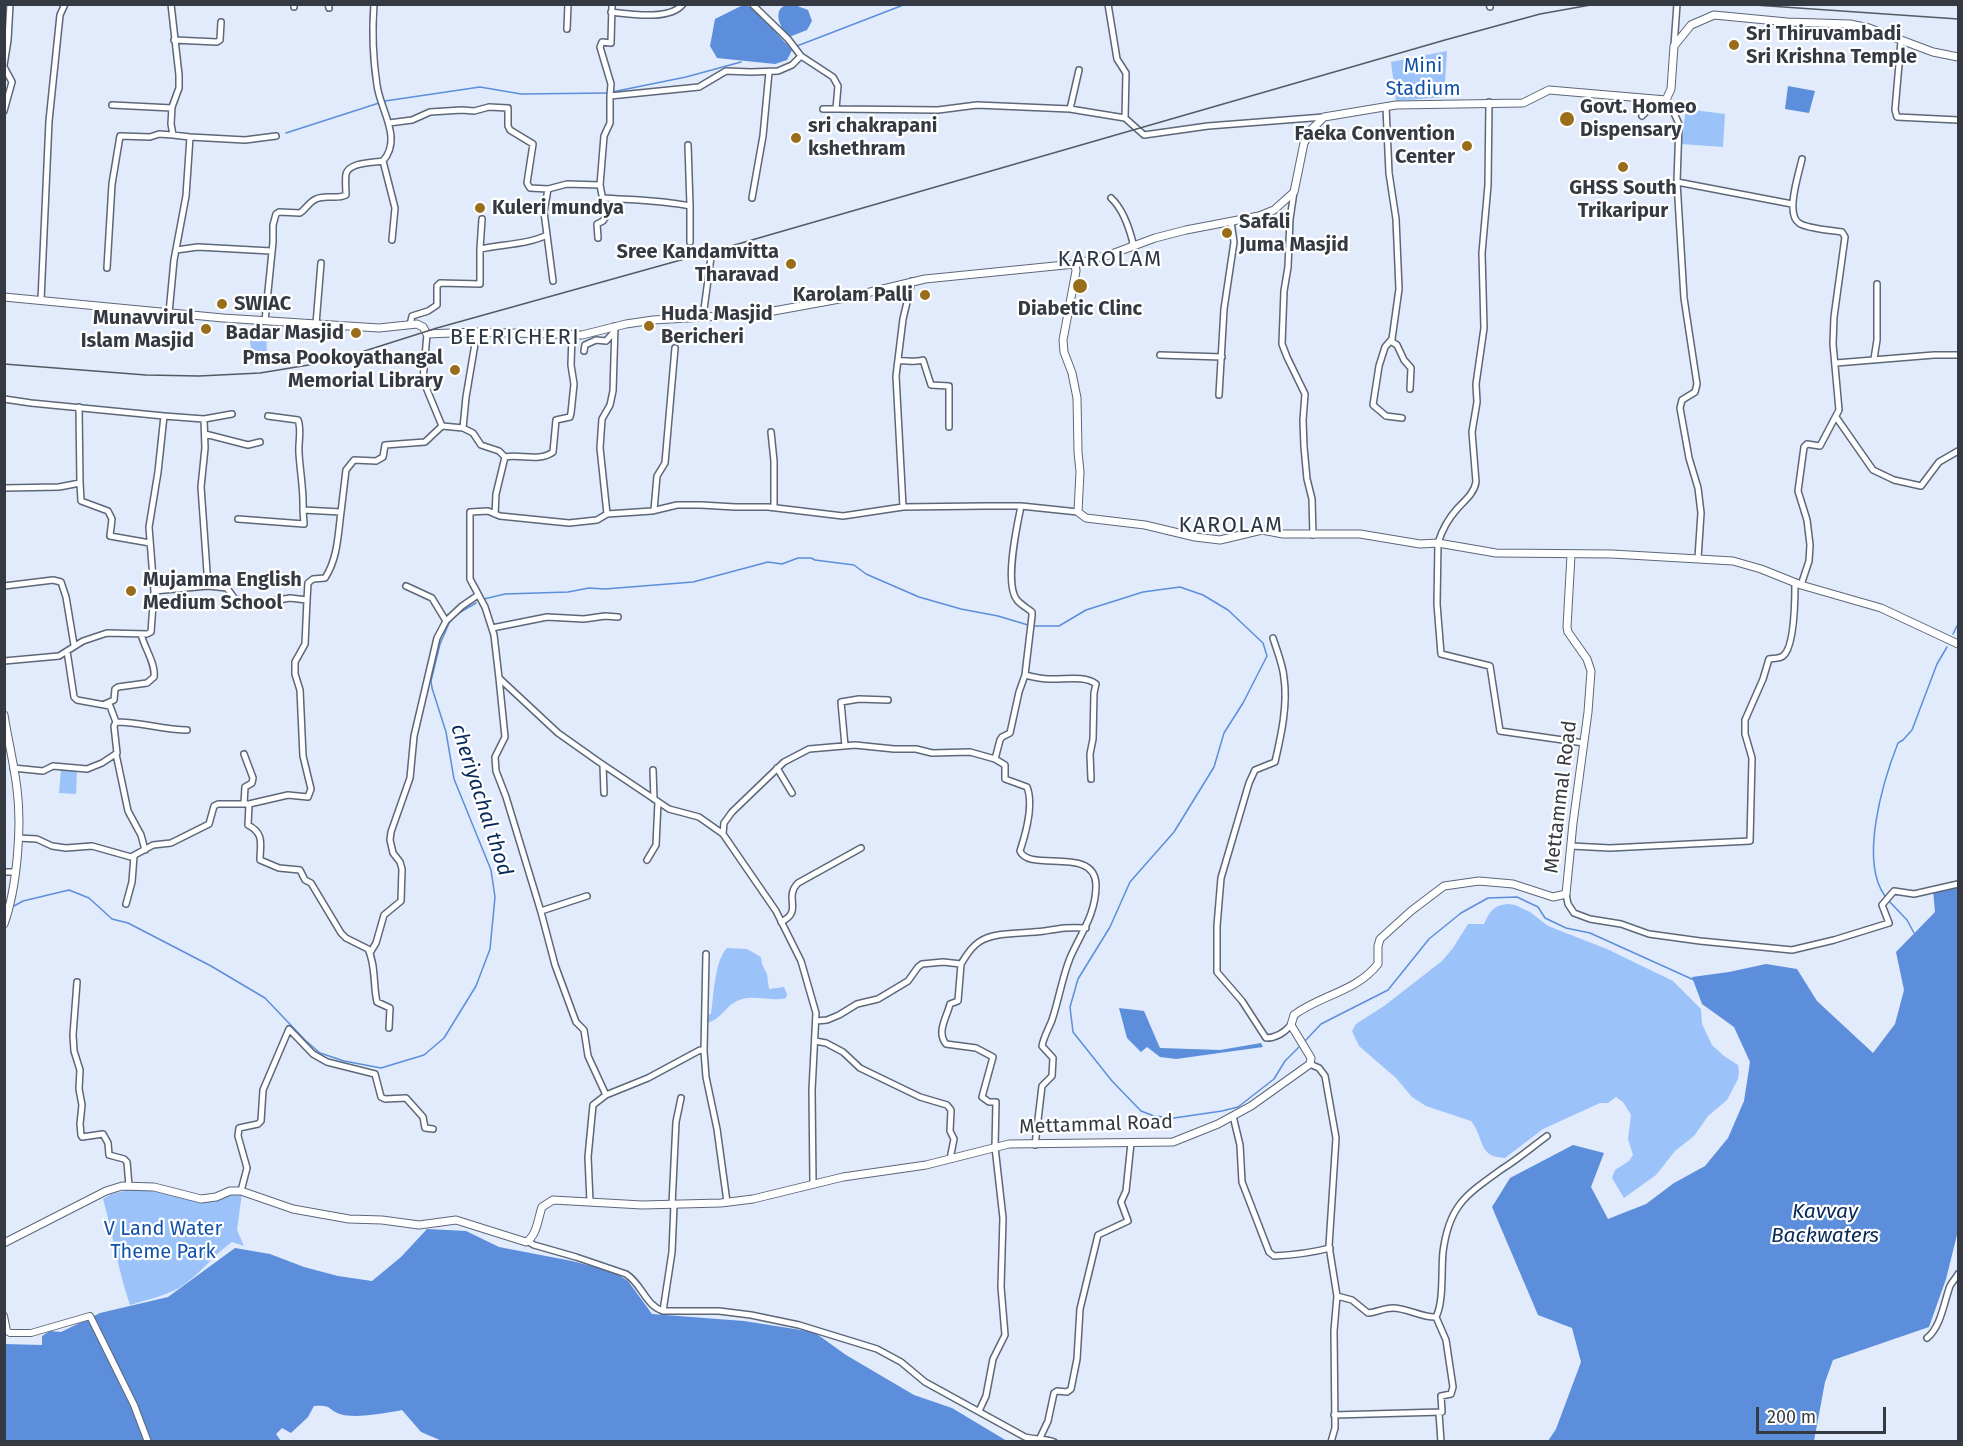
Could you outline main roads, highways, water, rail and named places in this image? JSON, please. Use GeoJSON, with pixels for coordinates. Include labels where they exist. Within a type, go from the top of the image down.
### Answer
{"type":"FeatureCollection","features":[{"type":"Feature","properties":{"kind":"main road"},"geometry":{"type":"LineString","coordinates":[[4,297],[265,321],[379,328],[420,325],[427,334],[477,332],[582,335],[653,320],[757,314],[845,298],[912,281],[1075,264],[1186,230],[1259,216],[1274,210],[1294,192],[1304,143],[1311,130],[1324,117],[1386,107],[1457,106],[1489,102],[1523,103],[1549,90],[1666,100],[1669,96],[1674,46],[1691,25],[1714,15],[1850,24],[1869,28],[1932,52],[1959,57]]}},
{"type":"Feature","properties":{"kind":"main road"},"geometry":{"type":"LineString","coordinates":[[1075,264],[1077,271],[1063,340],[1064,352],[1072,373],[1077,398],[1080,472],[1078,512],[1086,518],[1145,525],[1194,537],[1220,540],[1262,530],[1283,534],[1360,534],[1420,544],[1438,543],[1496,553],[1698,558],[1733,561],[1881,608],[1959,644]]}},
{"type":"Feature","properties":{"kind":"main road","name":"Mettammal Road"},"geometry":{"type":"LineString","coordinates":[[4,1243],[106,1191],[122,1186],[154,1187],[201,1199],[216,1197],[230,1191],[241,1191],[293,1209],[325,1215],[419,1225],[456,1220],[527,1241],[531,1239],[541,1209],[553,1200],[642,1206],[753,1199],[843,1177],[926,1165],[1009,1144],[1173,1142],[1233,1116],[1310,1064],[1311,1058],[1291,1024],[1291,1020],[1316,1002],[1344,990],[1369,974],[1378,964],[1380,939],[1444,886],[1479,881],[1513,884],[1553,897],[1566,894],[1591,671],[1590,664],[1567,627],[1571,555]]}},
{"type":"Feature","properties":{"kind":"main road"},"geometry":{"type":"LineString","coordinates":[[4,715],[17,791],[18,838],[12,895],[4,924]]}},
{"type":"Feature","properties":{"kind":"water"},"geometry":{"type":"Polygon","coordinates":[[[745,4],[758,13],[792,50],[787,60],[775,64],[717,58],[710,46],[715,19],[745,4]]]}},
{"type":"Feature","properties":{"kind":"water"},"geometry":{"type":"Polygon","coordinates":[[[792,4],[808,10],[812,21],[807,30],[789,37],[778,18],[781,8],[792,4]]]}},
{"type":"Feature","properties":{"kind":"water"},"geometry":{"type":"Polygon","coordinates":[[[1788,86],[1815,91],[1809,113],[1785,109],[1788,86]]]}},
{"type":"Feature","properties":{"kind":"water","name":"Kavvay Backwaters"},"geometry":{"type":"Polygon","coordinates":[[[1958,884],[1958,1231],[1946,1279],[1929,1327],[1833,1360],[1825,1382],[1814,1441],[1548,1441],[1556,1429],[1581,1362],[1572,1328],[1538,1315],[1492,1207],[1510,1178],[1573,1145],[1604,1153],[1591,1187],[1608,1219],[1646,1204],[1674,1183],[1705,1166],[1728,1138],[1744,1101],[1750,1062],[1734,1027],[1702,1004],[1692,977],[1766,964],[1797,969],[1817,1001],[1873,1053],[1895,1024],[1904,990],[1896,952],[1935,912],[1933,890],[1958,884]]]}},
{"type":"Feature","properties":{"kind":"water"},"geometry":{"type":"Polygon","coordinates":[[[1119,1008],[1144,1011],[1160,1048],[1220,1050],[1261,1043],[1263,1047],[1176,1059],[1160,1057],[1147,1047],[1141,1052],[1127,1038],[1119,1008]]]}},
{"type":"Feature","properties":{"kind":"water"},"geometry":{"type":"Polygon","coordinates":[[[427,1229],[466,1231],[499,1247],[572,1261],[614,1272],[628,1281],[652,1314],[744,1321],[814,1332],[846,1355],[914,1395],[952,1408],[1007,1441],[442,1441],[421,1432],[402,1410],[353,1416],[340,1414],[328,1407],[314,1406],[308,1417],[291,1433],[282,1428],[276,1434],[281,1441],[5,1441],[4,1344],[42,1345],[42,1336],[50,1331],[61,1332],[100,1313],[168,1297],[235,1248],[270,1254],[304,1267],[338,1276],[372,1281],[401,1257],[427,1229]]]}},
{"type":"Feature","properties":{"kind":"waterway"},"geometry":{"type":"LineString","coordinates":[[797,46],[906,4]]}},
{"type":"Feature","properties":{"kind":"waterway"},"geometry":{"type":"LineString","coordinates":[[612,92],[686,77],[741,62]]}},
{"type":"Feature","properties":{"kind":"waterway"},"geometry":{"type":"LineString","coordinates":[[385,101],[480,87],[521,94],[607,93]]}},
{"type":"Feature","properties":{"kind":"waterway"},"geometry":{"type":"LineString","coordinates":[[286,133],[379,103]]}},
{"type":"Feature","properties":{"kind":"waterway"},"geometry":{"type":"LineString","coordinates":[[484,599],[505,594],[568,592],[589,588],[605,589],[693,582],[768,562],[782,564],[798,558],[811,558],[854,565],[866,574],[919,597],[1028,625]]}},
{"type":"Feature","properties":{"kind":"waterway"},"geometry":{"type":"LineString","coordinates":[[1032,626],[1059,626],[1086,610],[1143,592],[1180,587],[1203,595],[1228,610],[1263,643],[1267,656],[1243,703],[1224,733],[1214,767],[1174,832],[1130,882],[1110,927],[1078,979],[1070,1007],[1073,1032],[1112,1081],[1141,1111],[1154,1116],[1174,1118],[1238,1107],[1274,1079],[1285,1061],[1299,1047]]}},
{"type":"Feature","properties":{"kind":"waterway","name":"cheriyachal thod"},"geometry":{"type":"LineString","coordinates":[[14,906],[23,901],[69,890],[89,898],[112,919],[128,923],[211,966],[265,998],[320,1053],[344,1061],[381,1068],[424,1055],[444,1038],[476,986],[490,949],[495,897],[491,870],[454,779],[446,732],[431,681],[440,644],[450,621],[476,603]]}},
{"type":"Feature","properties":{"kind":"waterway"},"geometry":{"type":"LineString","coordinates":[[1953,634],[1958,624]]}},
{"type":"Feature","properties":{"kind":"waterway"},"geometry":{"type":"LineString","coordinates":[[1885,896],[1877,881],[1874,863],[1874,842],[1880,799],[1898,743],[1912,730],[1937,664],[1947,647]]}},
{"type":"Feature","properties":{"kind":"waterway"},"geometry":{"type":"LineString","coordinates":[[1305,1041],[1321,1024],[1388,990],[1429,939],[1461,913],[1488,898],[1517,897],[1538,907],[1545,918],[1566,928],[1590,933],[1694,980]]}},
{"type":"Feature","properties":{"kind":"waterway"},"geometry":{"type":"LineString","coordinates":[[1888,900],[1907,920],[1914,933]]}},
{"type":"Feature","properties":{"kind":"railway"},"geometry":{"type":"LineString","coordinates":[[4,364],[146,375],[199,376],[260,373],[333,361],[437,328],[731,246],[1445,40],[1540,14],[1596,4]]}},
{"type":"Feature","properties":{"kind":"railway"},"geometry":{"type":"LineString","coordinates":[[1740,4],[1958,19]]}},
{"type":"Feature","properties":{"kind":"place","name":"Sri Thiruvambadi Sri Krishna Temple"},"geometry":{"type":"Point","coordinates":[1734,45]}},
{"type":"Feature","properties":{"kind":"place","name":"Govt. Homeo Dispensary"},"geometry":{"type":"Point","coordinates":[1567,119]}},
{"type":"Feature","properties":{"kind":"place","name":"sri chakrapani kshethram"},"geometry":{"type":"Point","coordinates":[796,138]}},
{"type":"Feature","properties":{"kind":"place","name":"Faeka Convention Center"},"geometry":{"type":"Point","coordinates":[1467,146]}},
{"type":"Feature","properties":{"kind":"place","name":"GHSS South Trikaripur"},"geometry":{"type":"Point","coordinates":[1623,167]}},
{"type":"Feature","properties":{"kind":"place","name":"Kuleri mundya"},"geometry":{"type":"Point","coordinates":[480,208]}},
{"type":"Feature","properties":{"kind":"place","name":"Safali Juma Masjid"},"geometry":{"type":"Point","coordinates":[1227,233]}},
{"type":"Feature","properties":{"kind":"place","name":"Sree Kandamvitta Tharavad"},"geometry":{"type":"Point","coordinates":[791,264]}},
{"type":"Feature","properties":{"kind":"place","name":"Diabetic Clinc"},"geometry":{"type":"Point","coordinates":[1080,286]}},
{"type":"Feature","properties":{"kind":"place","name":"Karolam Palli"},"geometry":{"type":"Point","coordinates":[925,295]}},
{"type":"Feature","properties":{"kind":"place","name":"SWIAC"},"geometry":{"type":"Point","coordinates":[222,304]}},
{"type":"Feature","properties":{"kind":"place","name":"Huda Masjid Bericheri"},"geometry":{"type":"Point","coordinates":[649,326]}},
{"type":"Feature","properties":{"kind":"place","name":"Munavvirul Islam Masjid"},"geometry":{"type":"Point","coordinates":[206,329]}},
{"type":"Feature","properties":{"kind":"place","name":"Badar Masjid"},"geometry":{"type":"Point","coordinates":[356,333]}},
{"type":"Feature","properties":{"kind":"place","name":"Pmsa Pookoyathangal Memorial Library"},"geometry":{"type":"Point","coordinates":[455,370]}},
{"type":"Feature","properties":{"kind":"place","name":"Mujamma English Medium School"},"geometry":{"type":"Point","coordinates":[131,591]}},
{"type":"Feature","properties":{"kind":"district","name":"KAROLAM"},"geometry":{"type":"Point","coordinates":[1110,260]}},
{"type":"Feature","properties":{"kind":"district","name":"BEERICHERI"},"geometry":{"type":"Point","coordinates":[515,338]}},
{"type":"Feature","properties":{"kind":"district","name":"KAROLAM"},"geometry":{"type":"Point","coordinates":[1231,526]}},
{"type":"Feature","properties":{"kind":"park label","name":"Mini Stadium"},"geometry":{"type":"Point","coordinates":[1423,78]}},
{"type":"Feature","properties":{"kind":"park label","name":"V Land Water Theme Park"},"geometry":{"type":"Point","coordinates":[163,1240]}}]}
